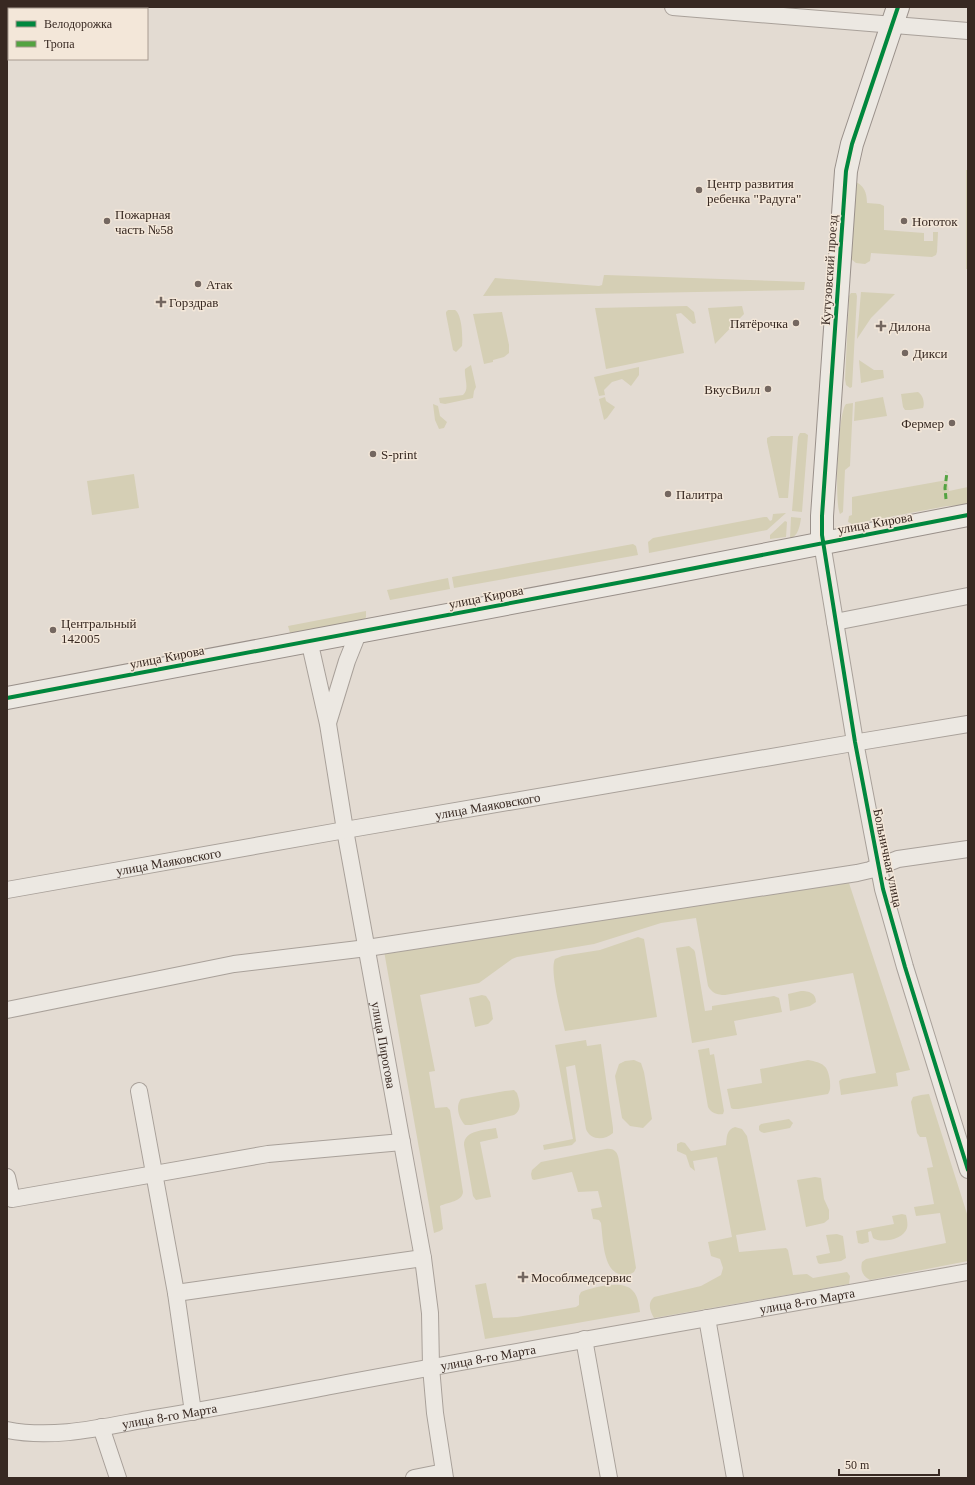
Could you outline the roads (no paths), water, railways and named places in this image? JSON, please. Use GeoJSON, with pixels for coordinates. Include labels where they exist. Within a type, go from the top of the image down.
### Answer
{"type":"FeatureCollection","features":[{"type":"Feature","properties":{"kind":"street"},"geometry":{"type":"LineString","coordinates":[[673,7],[895,16],[968,31]]}},
{"type":"Feature","properties":{"kind":"street","name":"Кутузовский проезд"},"geometry":{"type":"LineString","coordinates":[[822,543],[822,516],[846,171],[852,144],[895,16]]}},
{"type":"Feature","properties":{"kind":"street","name":"улица Кирова"},"geometry":{"type":"LineString","coordinates":[[7,698],[968,516]]}},
{"type":"Feature","properties":{"kind":"street","name":"Больничная улица"},"geometry":{"type":"LineString","coordinates":[[822,543],[855,742],[889,910],[968,1170]]}},
{"type":"Feature","properties":{"kind":"street"},"geometry":{"type":"LineString","coordinates":[[835,622],[968,596]]}},
{"type":"Feature","properties":{"kind":"street","name":"улица Пирогова"},"geometry":{"type":"LineString","coordinates":[[328,724],[347,661],[359,632]]}},
{"type":"Feature","properties":{"kind":"street","name":"улица Пирогова"},"geometry":{"type":"LineString","coordinates":[[309,640],[328,724],[345,830],[423,1258],[430,1310],[431,1367],[435,1413],[445,1475]]}},
{"type":"Feature","properties":{"kind":"street","name":"улица Маяковского"},"geometry":{"type":"LineString","coordinates":[[7,890],[345,830],[855,742],[968,724]]}},
{"type":"Feature","properties":{"kind":"street"},"geometry":{"type":"LineString","coordinates":[[7,1010],[234,964],[367,948],[857,873],[898,859],[968,849]]}},
{"type":"Feature","properties":{"kind":"street"},"geometry":{"type":"LineString","coordinates":[[139,1091],[176,1293],[193,1412]]}},
{"type":"Feature","properties":{"kind":"street"},"geometry":{"type":"LineString","coordinates":[[7,1176],[12,1199],[268,1154],[402,1142]]}},
{"type":"Feature","properties":{"kind":"street"},"geometry":{"type":"LineString","coordinates":[[176,1293],[423,1258]]}},
{"type":"Feature","properties":{"kind":"street","name":"улица 8-го Марта"},"geometry":{"type":"LineString","coordinates":[[7,1430],[24,1433],[48,1434],[193,1412],[584,1339],[968,1272]]}},
{"type":"Feature","properties":{"kind":"street"},"geometry":{"type":"LineString","coordinates":[[707,1318],[735,1478]]}},
{"type":"Feature","properties":{"kind":"street"},"geometry":{"type":"LineString","coordinates":[[584,1339],[609,1478]]}},
{"type":"Feature","properties":{"kind":"street"},"geometry":{"type":"LineString","coordinates":[[101,1427],[118,1478]]}},
{"type":"Feature","properties":{"kind":"street"},"geometry":{"type":"LineString","coordinates":[[414,1478],[445,1475]]}},
{"type":"Feature","properties":{"kind":"place","name":"Центр развития ребенка \"Радуга\""},"geometry":{"type":"Point","coordinates":[699,190]}},
{"type":"Feature","properties":{"kind":"place","name":"Пожарная часть №58"},"geometry":{"type":"Point","coordinates":[107,221]}},
{"type":"Feature","properties":{"kind":"place","name":"Ноготок"},"geometry":{"type":"Point","coordinates":[904,221]}},
{"type":"Feature","properties":{"kind":"place","name":"Атак"},"geometry":{"type":"Point","coordinates":[198,284]}},
{"type":"Feature","properties":{"kind":"place","name":"Горздрав"},"geometry":{"type":"Point","coordinates":[161,302]}},
{"type":"Feature","properties":{"kind":"place","name":"Пятёрочка"},"geometry":{"type":"Point","coordinates":[796,323]}},
{"type":"Feature","properties":{"kind":"place","name":"Дилона"},"geometry":{"type":"Point","coordinates":[881,326]}},
{"type":"Feature","properties":{"kind":"place","name":"Дикси"},"geometry":{"type":"Point","coordinates":[905,353]}},
{"type":"Feature","properties":{"kind":"place","name":"ВкусВилл"},"geometry":{"type":"Point","coordinates":[768,389]}},
{"type":"Feature","properties":{"kind":"place","name":"Фермер"},"geometry":{"type":"Point","coordinates":[952,423]}},
{"type":"Feature","properties":{"kind":"place","name":"S-print"},"geometry":{"type":"Point","coordinates":[373,454]}},
{"type":"Feature","properties":{"kind":"place","name":"Палитра"},"geometry":{"type":"Point","coordinates":[668,494]}},
{"type":"Feature","properties":{"kind":"place","name":"Центральный 142005"},"geometry":{"type":"Point","coordinates":[53,630]}},
{"type":"Feature","properties":{"kind":"place","name":"Мособлмедсервис"},"geometry":{"type":"Point","coordinates":[523,1277]}}]}
